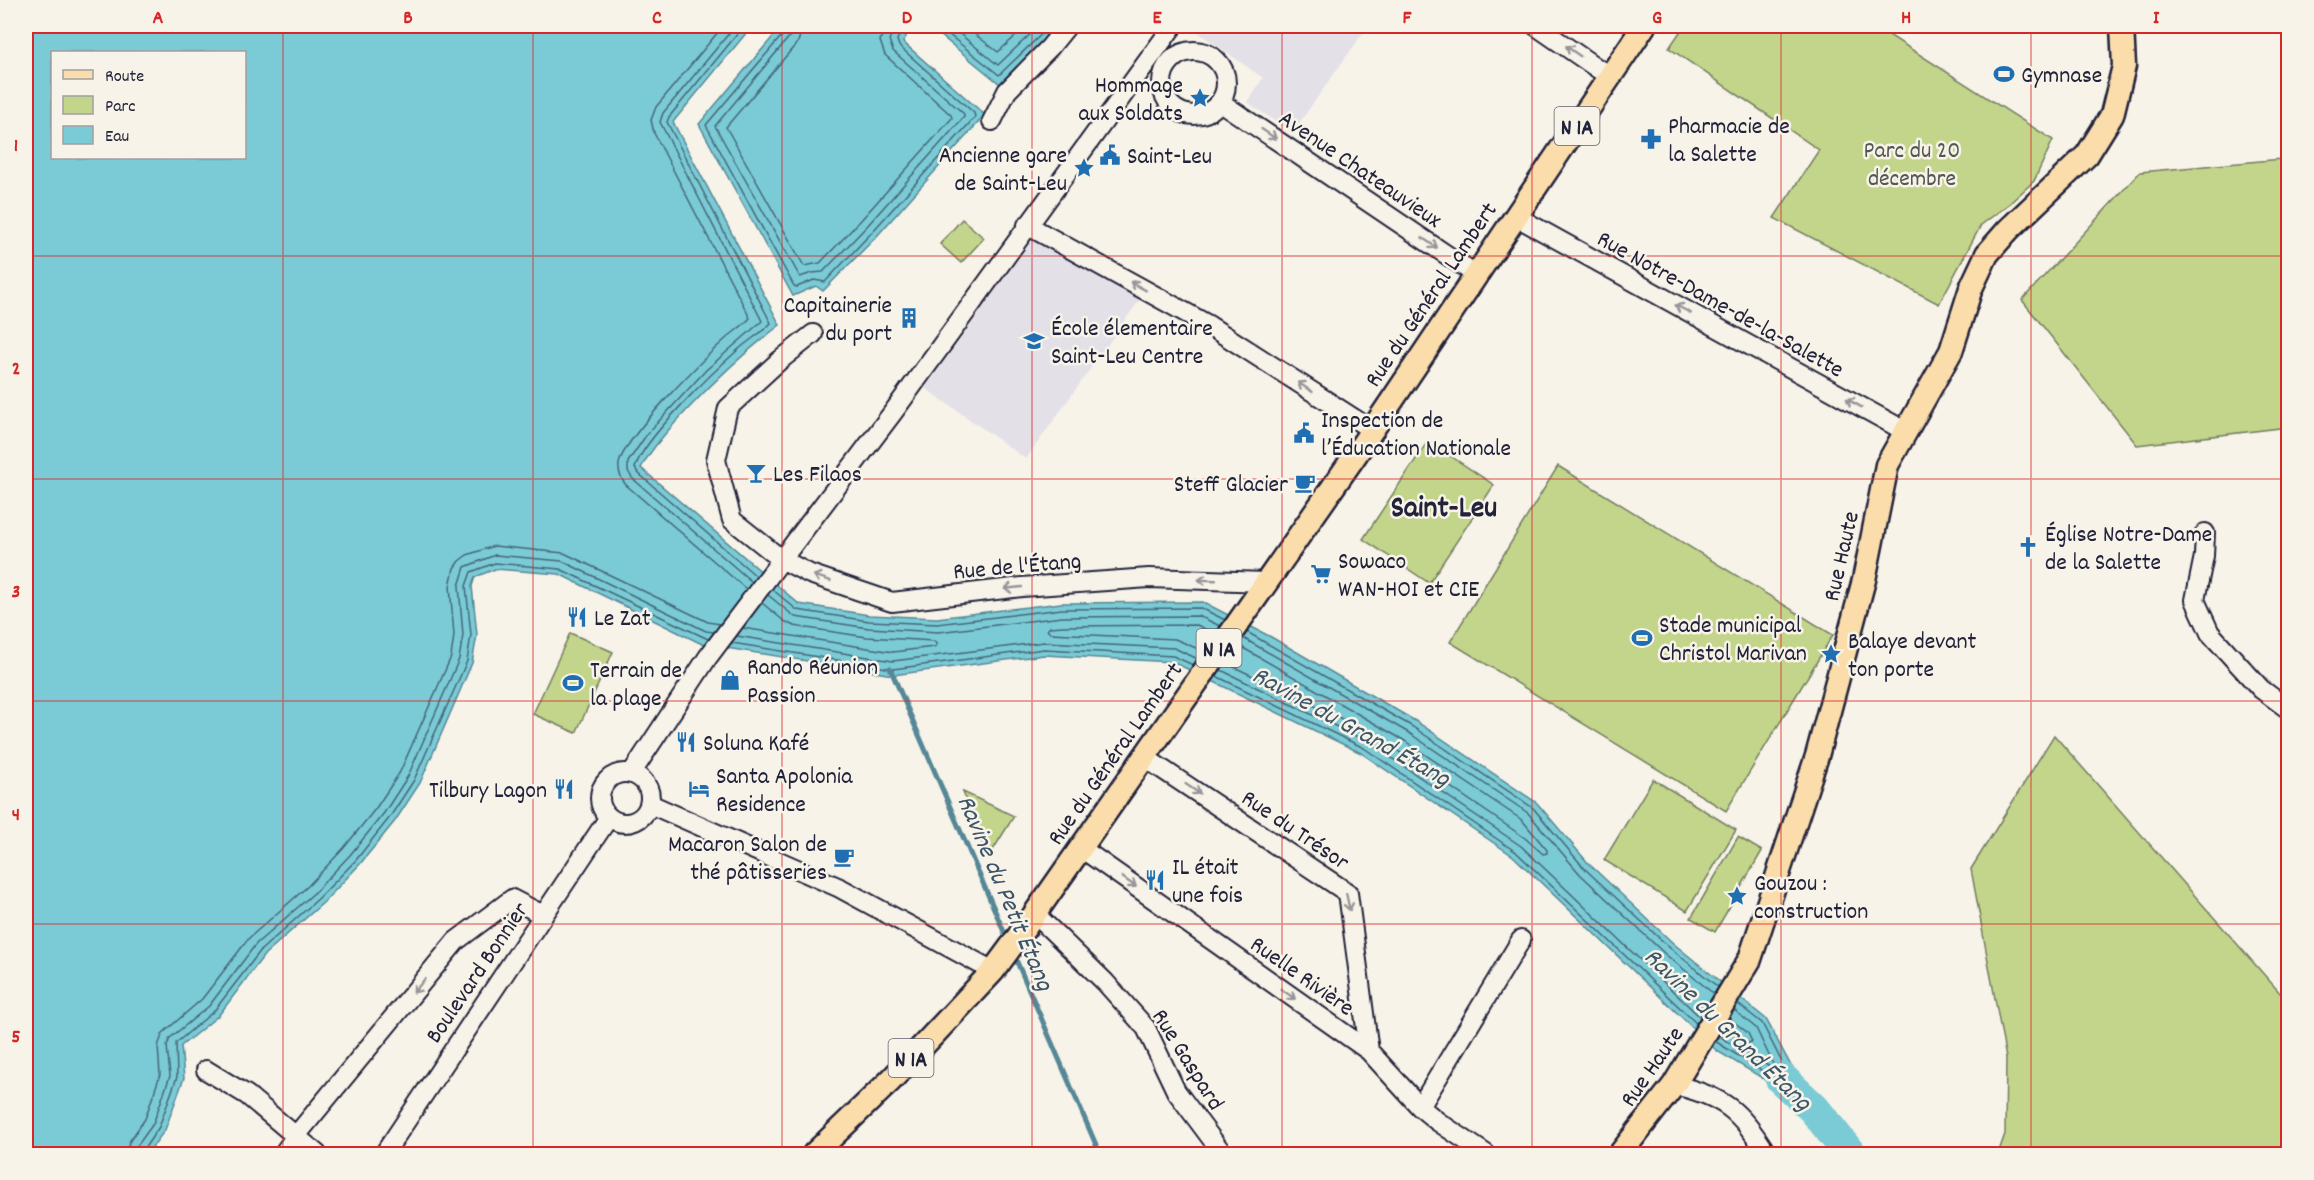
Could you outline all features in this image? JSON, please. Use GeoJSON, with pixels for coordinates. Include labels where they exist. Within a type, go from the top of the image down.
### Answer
{"type":"FeatureCollection","features":[{"type":"Feature","properties":{"kind":"main road","name":"Rue du Général Lambert"},"geometry":{"type":"LineString","coordinates":[[814,1155],[891,1080],[998,965],[1372,430],[1644,26]]}},
{"type":"Feature","properties":{"kind":"main road","name":"Rue Haute"},"geometry":{"type":"LineString","coordinates":[[1620,1155],[1674,1085],[1750,959],[1816,756],[1864,580],[1887,465],[1951,351],[1971,288],[1987,254],[2008,230],[2087,155],[2112,115],[2124,66],[2122,26]]}},
{"type":"Feature","properties":{"kind":"street"},"geometry":{"type":"LineString","coordinates":[[992,121],[1007,92],[1052,46],[1067,26]]}},
{"type":"Feature","properties":{"kind":"street"},"geometry":{"type":"LineString","coordinates":[[630,774],[708,657],[894,411],[1027,225],[1160,59],[1173,26]]}},
{"type":"Feature","properties":{"kind":"street"},"geometry":{"type":"LineString","coordinates":[[1536,26],[1610,77]]}},
{"type":"Feature","properties":{"kind":"street"},"geometry":{"type":"LineString","coordinates":[[1198,51],[1217,60],[1226,79],[1226,90],[1220,102],[1206,113],[1196,116],[1176,110],[1163,94],[1161,83],[1163,72],[1160,59],[1198,51]]}},
{"type":"Feature","properties":{"kind":"street","name":"Avenue Chateauvieux"},"geometry":{"type":"LineString","coordinates":[[1220,102],[1475,274]]}},
{"type":"Feature","properties":{"kind":"street","name":"Rue Notre-Dame-de-la-Salette"},"geometry":{"type":"LineString","coordinates":[[1515,216],[1905,431]]}},
{"type":"Feature","properties":{"kind":"street"},"geometry":{"type":"LineString","coordinates":[[1027,225],[1210,326],[1372,430]]}},
{"type":"Feature","properties":{"kind":"street","name":"Rue de l'Étang"},"geometry":{"type":"LineString","coordinates":[[813,334],[728,408],[716,460],[732,520],[777,565],[810,573],[892,602],[1022,587],[1149,578],[1266,582]]}},
{"type":"Feature","properties":{"kind":"street"},"geometry":{"type":"LineString","coordinates":[[2205,533],[2204,556],[2195,600],[2210,633],[2261,689],[2289,709]]}},
{"type":"Feature","properties":{"kind":"street","name":"Rue du Trésor"},"geometry":{"type":"LineString","coordinates":[[1144,757],[1348,893],[1369,1051]]}},
{"type":"Feature","properties":{"kind":"street"},"geometry":{"type":"LineString","coordinates":[[617,774],[630,774],[642,780],[650,791],[650,804],[644,815],[633,822],[620,823],[609,817],[601,806],[601,793],[607,781],[617,774]]}},
{"type":"Feature","properties":{"kind":"street"},"geometry":{"type":"LineString","coordinates":[[650,804],[840,888],[998,965]]}},
{"type":"Feature","properties":{"kind":"street","name":"Boulevard Bonnier"},"geometry":{"type":"LineString","coordinates":[[384,1155],[609,817]]}},
{"type":"Feature","properties":{"kind":"street","name":"Ruelle Rivière"},"geometry":{"type":"LineString","coordinates":[[1081,848],[1369,1051],[1420,1107],[1486,1155]]}},
{"type":"Feature","properties":{"kind":"street"},"geometry":{"type":"LineString","coordinates":[[283,1155],[295,1137],[456,941],[512,899],[543,915]]}},
{"type":"Feature","properties":{"kind":"street","name":"Rue Gaspard"},"geometry":{"type":"LineString","coordinates":[[1031,920],[1106,982],[1146,1028],[1176,1091],[1223,1155]]}},
{"type":"Feature","properties":{"kind":"street"},"geometry":{"type":"LineString","coordinates":[[1420,1107],[1521,940]]}},
{"type":"Feature","properties":{"kind":"street"},"geometry":{"type":"LineString","coordinates":[[206,1071],[247,1095],[317,1155]]}},
{"type":"Feature","properties":{"kind":"street"},"geometry":{"type":"LineString","coordinates":[[1674,1085],[1704,1092],[1729,1106],[1756,1136],[1767,1155]]}},
{"type":"Feature","properties":{"kind":"shaded area"},"geometry":{"type":"Polygon","coordinates":[[[1193,26],[1368,26],[1292,133],[1247,102],[1263,78],[1192,28],[1193,26]]]}},
{"type":"Feature","properties":{"kind":"shaded area","name":"École élementaire Saint-Leu Centre"},"geometry":{"type":"Polygon","coordinates":[[[1035,236],[1143,295],[1026,459],[925,388],[1035,236]]]}},
{"type":"Feature","properties":{"kind":"green space","name":"Parc du 20 décembre"},"geometry":{"type":"Polygon","coordinates":[[[1684,26],[1875,26],[2053,140],[2034,181],[1981,225],[1939,304],[1774,218],[1819,150],[1669,48],[1684,26]]]}},
{"type":"Feature","properties":{"kind":"green space"},"geometry":{"type":"Polygon","coordinates":[[[2282,159],[2288,165],[2288,427],[2137,445],[2022,300],[2140,172],[2282,159]]]}},
{"type":"Feature","properties":{"kind":"green space"},"geometry":{"type":"Polygon","coordinates":[[[962,219],[984,238],[961,263],[940,244],[962,219]]]}},
{"type":"Feature","properties":{"kind":"green space"},"geometry":{"type":"Polygon","coordinates":[[[1428,441],[1494,485],[1429,583],[1363,539],[1428,441]]]}},
{"type":"Feature","properties":{"kind":"green space","name":"Stade municipal Christol Marivan"},"geometry":{"type":"Polygon","coordinates":[[[1558,466],[1833,635],[1726,811],[1450,642],[1558,466]]]}},
{"type":"Feature","properties":{"kind":"green space","name":"Terrain de la plage"},"geometry":{"type":"Polygon","coordinates":[[[570,633],[613,652],[576,733],[533,714],[570,633]]]}},
{"type":"Feature","properties":{"kind":"green space"},"geometry":{"type":"Polygon","coordinates":[[[2054,735],[2288,1002],[2288,1154],[1998,1154],[2005,1134],[2006,1058],[1971,869],[2054,735]]]}},
{"type":"Feature","properties":{"kind":"green space"},"geometry":{"type":"Polygon","coordinates":[[[1653,779],[1736,830],[1687,911],[1604,860],[1653,779]]]}},
{"type":"Feature","properties":{"kind":"green space"},"geometry":{"type":"Polygon","coordinates":[[[963,792],[1014,816],[988,858],[963,792]]]}},
{"type":"Feature","properties":{"kind":"green space"},"geometry":{"type":"Polygon","coordinates":[[[1738,837],[1762,851],[1715,932],[1691,918],[1738,837]]]}},
{"type":"Feature","properties":{"kind":"water"},"geometry":{"type":"Polygon","coordinates":[[[26,26],[752,26],[673,122],[780,325],[720,376],[662,437],[641,468],[799,604],[869,615],[937,618],[1061,603],[1203,602],[1271,637],[1417,722],[1537,803],[1589,864],[1674,944],[1766,1019],[1814,1109],[1717,1051],[1513,856],[1361,753],[1173,662],[1044,655],[893,675],[702,644],[559,574],[495,569],[475,577],[472,586],[477,635],[472,663],[420,783],[395,821],[360,864],[324,902],[265,954],[219,1015],[181,1046],[184,1078],[165,1130],[147,1154],[26,1154],[26,26]]]}},
{"type":"Feature","properties":{"kind":"water"},"geometry":{"type":"Polygon","coordinates":[[[782,26],[912,26],[903,42],[985,115],[877,236],[823,291],[816,286],[793,296],[699,124],[782,26]]]}},
{"type":"Feature","properties":{"kind":"water"},"geometry":{"type":"Polygon","coordinates":[[[929,26],[1059,26],[1000,84],[929,26]]]}},
{"type":"Feature","properties":{"kind":"waterway","name":"Ravine du Petit Étang"},"geometry":{"type":"LineString","coordinates":[[890,668],[1008,941]]}},
{"type":"Feature","properties":{"kind":"waterway","name":"Ravine du Petit Étang"},"geometry":{"type":"LineString","coordinates":[[1014,955],[1100,1154]]}},
{"type":"Feature","properties":{"kind":"waterway","name":"Ravine du Grand Étang"},"geometry":{"type":"LineString","coordinates":[[1781,1078],[1814,1109],[1850,1154]]}},
{"type":"Feature","properties":{"kind":"place","name":"Gymnase"},"geometry":{"type":"Point","coordinates":[2004,74]}},
{"type":"Feature","properties":{"kind":"place","name":"Hommage aux Soldats"},"geometry":{"type":"Point","coordinates":[1200,98]}},
{"type":"Feature","properties":{"kind":"place","name":"Pharmacie de la Salette"},"geometry":{"type":"Point","coordinates":[1651,139]}},
{"type":"Feature","properties":{"kind":"place","name":"Saint-Leu"},"geometry":{"type":"Point","coordinates":[1110,155]}},
{"type":"Feature","properties":{"kind":"place","name":"Ancienne gare de Saint-Leu"},"geometry":{"type":"Point","coordinates":[1084,168]}},
{"type":"Feature","properties":{"kind":"place","name":"Capitainerie du port"},"geometry":{"type":"Point","coordinates":[909,318]}},
{"type":"Feature","properties":{"kind":"place","name":"École élementaire Saint-Leu Centre"},"geometry":{"type":"Point","coordinates":[1034,341]}},
{"type":"Feature","properties":{"kind":"place","name":"Inspection de l’Éducation Nationale"},"geometry":{"type":"Point","coordinates":[1304,433]}},
{"type":"Feature","properties":{"kind":"place","name":"Les Filaos"},"geometry":{"type":"Point","coordinates":[756,473]}},
{"type":"Feature","properties":{"kind":"place","name":"Steff Glacier"},"geometry":{"type":"Point","coordinates":[1305,483]}},
{"type":"Feature","properties":{"kind":"place","name":"Église Notre-Dame de la Salette"},"geometry":{"type":"Point","coordinates":[2028,547]}},
{"type":"Feature","properties":{"kind":"place","name":"Sowaco WAN-HOI et CIE"},"geometry":{"type":"Point","coordinates":[1321,574]}},
{"type":"Feature","properties":{"kind":"place","name":"Le Zat"},"geometry":{"type":"Point","coordinates":[577,617]}},
{"type":"Feature","properties":{"kind":"place","name":"Stade municipal Christol Marivan"},"geometry":{"type":"Point","coordinates":[1642,638]}},
{"type":"Feature","properties":{"kind":"place","name":"Balaye devant ton porte"},"geometry":{"type":"Point","coordinates":[1831,654]}},
{"type":"Feature","properties":{"kind":"place","name":"Rando Réunion Passion"},"geometry":{"type":"Point","coordinates":[730,680]}},
{"type":"Feature","properties":{"kind":"place","name":"Terrain de la plage"},"geometry":{"type":"Point","coordinates":[573,683]}},
{"type":"Feature","properties":{"kind":"place","name":"Soluna Kafé"},"geometry":{"type":"Point","coordinates":[686,742]}},
{"type":"Feature","properties":{"kind":"place","name":"Tilbury Lagon"},"geometry":{"type":"Point","coordinates":[564,789]}},
{"type":"Feature","properties":{"kind":"place","name":"Santa Apolonia Residence"},"geometry":{"type":"Point","coordinates":[699,789]}},
{"type":"Feature","properties":{"kind":"place","name":"Macaron Salon de thé pâtisseries"},"geometry":{"type":"Point","coordinates":[844,857]}},
{"type":"Feature","properties":{"kind":"place","name":"IL était une fois"},"geometry":{"type":"Point","coordinates":[1155,880]}},
{"type":"Feature","properties":{"kind":"place","name":"Gouzou : construction"},"geometry":{"type":"Point","coordinates":[1737,896]}},
{"type":"Feature","properties":{"kind":"district","name":"Saint-Leu"},"geometry":{"type":"Point","coordinates":[1444,506]}}]}
